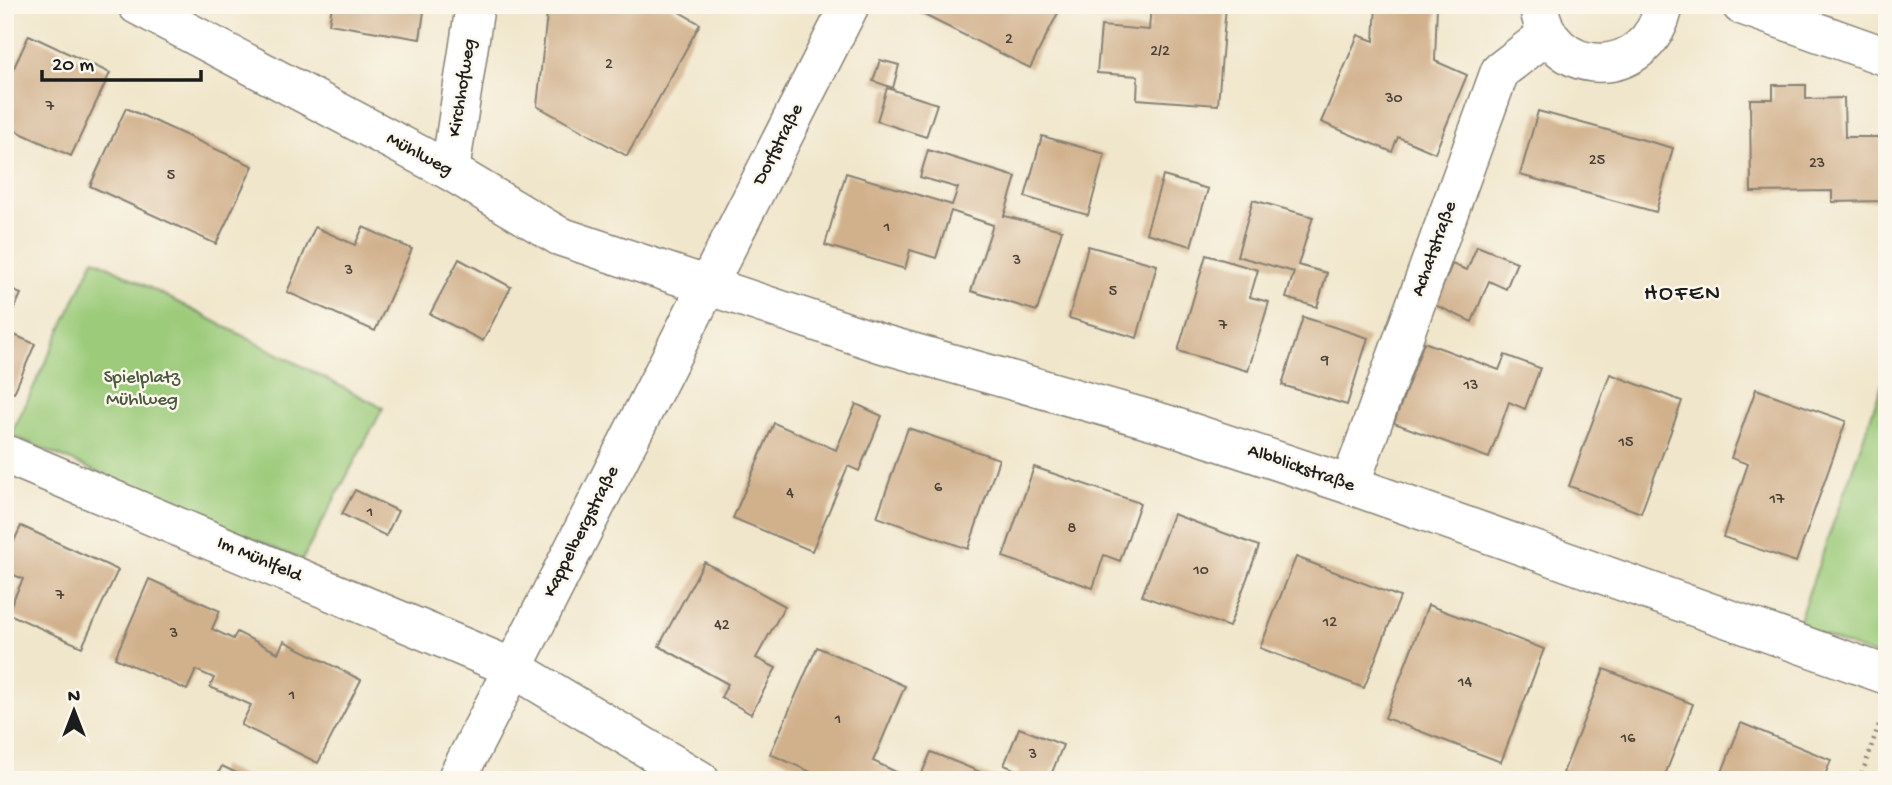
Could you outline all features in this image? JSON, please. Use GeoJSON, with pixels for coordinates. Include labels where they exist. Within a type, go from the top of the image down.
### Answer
{"type":"FeatureCollection","features":[{"type":"Feature","properties":{"kind":"street","name":"Mühlweg"},"geometry":{"type":"LineString","coordinates":[[137,5],[450,171],[559,236],[708,284]]}},
{"type":"Feature","properties":{"kind":"street","name":"Kirchhofweg"},"geometry":{"type":"LineString","coordinates":[[450,171],[475,5]]}},
{"type":"Feature","properties":{"kind":"street","name":"Dorfstraße"},"geometry":{"type":"LineString","coordinates":[[708,284],[850,5]]}},
{"type":"Feature","properties":{"kind":"street","name":"Achatstraße"},"geometry":{"type":"LineString","coordinates":[[1350,485],[1500,71],[1544,20],[1561,49],[1579,59],[1603,64],[1626,58],[1647,45],[1660,24],[1664,5]]}},
{"type":"Feature","properties":{"kind":"street"},"geometry":{"type":"LineString","coordinates":[[1741,5],[1887,57]]}},
{"type":"Feature","properties":{"kind":"street","name":"Albblickstraße"},"geometry":{"type":"LineString","coordinates":[[708,284],[883,344],[1166,424],[1350,485],[1887,675]]}},
{"type":"Feature","properties":{"kind":"street","name":"Kappelbergstraße"},"geometry":{"type":"LineString","coordinates":[[456,780],[708,284]]}},
{"type":"Feature","properties":{"kind":"street","name":"Im Mühlfeld"},"geometry":{"type":"LineString","coordinates":[[5,454],[513,668],[700,780]]}},
{"type":"Feature","properties":{"kind":"path"},"geometry":{"type":"LineString","coordinates":[[1860,780],[1882,714]]}},
{"type":"Feature","properties":{"kind":"green space","name":"Spielplatz Mühlweg"},"geometry":{"type":"Polygon","coordinates":[[[94,259],[383,408],[302,560],[11,435],[94,259]]]}},
{"type":"Feature","properties":{"kind":"green space"},"geometry":{"type":"Polygon","coordinates":[[[1883,382],[1887,383],[1887,660],[1797,626],[1883,382]]]}},
{"type":"Feature","properties":{"kind":"building"},"geometry":{"type":"Polygon","coordinates":[[[332,5],[425,5],[420,39],[329,24],[332,5]]]}},
{"type":"Feature","properties":{"kind":"building"},"geometry":{"type":"Polygon","coordinates":[[[548,5],[667,5],[700,24],[627,156],[537,106],[548,5]]]}},
{"type":"Feature","properties":{"kind":"building"},"geometry":{"type":"Polygon","coordinates":[[[919,5],[1062,5],[1030,68],[916,11],[919,5]]]}},
{"type":"Feature","properties":{"kind":"building"},"geometry":{"type":"Polygon","coordinates":[[[1151,5],[1226,5],[1218,105],[1137,99],[1138,76],[1097,73],[1101,26],[1149,30],[1151,5]]]}},
{"type":"Feature","properties":{"kind":"building"},"geometry":{"type":"Polygon","coordinates":[[[1376,5],[1437,5],[1435,61],[1467,75],[1435,153],[1398,137],[1392,152],[1321,122],[1358,35],[1374,41],[1376,5]]]}},
{"type":"Feature","properties":{"kind":"building"},"geometry":{"type":"Polygon","coordinates":[[[29,35],[110,73],[71,156],[5,126],[5,87],[29,35]]]}},
{"type":"Feature","properties":{"kind":"building"},"geometry":{"type":"Polygon","coordinates":[[[880,60],[899,65],[893,88],[873,81],[880,60]]]}},
{"type":"Feature","properties":{"kind":"building"},"geometry":{"type":"Polygon","coordinates":[[[1773,85],[1806,85],[1806,99],[1844,98],[1845,137],[1882,137],[1883,201],[1832,202],[1832,191],[1751,192],[1750,99],[1773,99],[1773,85]]]}},
{"type":"Feature","properties":{"kind":"building"},"geometry":{"type":"Polygon","coordinates":[[[887,88],[937,104],[926,137],[877,121],[887,88]]]}},
{"type":"Feature","properties":{"kind":"building"},"geometry":{"type":"Polygon","coordinates":[[[126,108],[253,166],[216,244],[90,186],[126,108]]]}},
{"type":"Feature","properties":{"kind":"building"},"geometry":{"type":"Polygon","coordinates":[[[1538,111],[1673,148],[1656,212],[1520,175],[1538,111]]]}},
{"type":"Feature","properties":{"kind":"building"},"geometry":{"type":"Polygon","coordinates":[[[1042,136],[1105,154],[1088,215],[1025,197],[1042,136]]]}},
{"type":"Feature","properties":{"kind":"building"},"geometry":{"type":"Polygon","coordinates":[[[928,150],[1016,177],[1004,216],[1062,230],[1037,311],[971,291],[993,225],[951,211],[936,258],[910,250],[905,269],[825,245],[846,173],[952,205],[958,188],[920,177],[928,150]]]}},
{"type":"Feature","properties":{"kind":"building"},"geometry":{"type":"Polygon","coordinates":[[[1163,176],[1208,189],[1191,246],[1146,233],[1163,176]]]}},
{"type":"Feature","properties":{"kind":"building"},"geometry":{"type":"Polygon","coordinates":[[[1253,200],[1313,217],[1298,265],[1327,273],[1317,307],[1286,298],[1294,272],[1237,256],[1253,200]]]}},
{"type":"Feature","properties":{"kind":"building"},"geometry":{"type":"Polygon","coordinates":[[[315,227],[355,245],[363,227],[412,249],[375,331],[287,292],[315,227]]]}},
{"type":"Feature","properties":{"kind":"building"},"geometry":{"type":"Polygon","coordinates":[[[1088,246],[1157,265],[1137,338],[1069,318],[1088,246]]]}},
{"type":"Feature","properties":{"kind":"building"},"geometry":{"type":"Polygon","coordinates":[[[1477,246],[1517,262],[1506,289],[1489,281],[1472,322],[1435,305],[1452,264],[1467,270],[1477,246]]]}},
{"type":"Feature","properties":{"kind":"building"},"geometry":{"type":"Polygon","coordinates":[[[1206,255],[1258,270],[1250,297],[1269,302],[1248,371],[1178,351],[1206,255]]]}},
{"type":"Feature","properties":{"kind":"building"},"geometry":{"type":"Polygon","coordinates":[[[459,259],[511,287],[483,341],[430,314],[459,259]]]}},
{"type":"Feature","properties":{"kind":"building"},"geometry":{"type":"Polygon","coordinates":[[[5,287],[21,294],[5,329],[5,287]]]}},
{"type":"Feature","properties":{"kind":"building"},"geometry":{"type":"Polygon","coordinates":[[[1303,317],[1368,338],[1347,405],[1282,385],[1303,317]]]}},
{"type":"Feature","properties":{"kind":"building"},"geometry":{"type":"Polygon","coordinates":[[[5,331],[35,344],[14,393],[5,389],[5,331]]]}},
{"type":"Feature","properties":{"kind":"building"},"geometry":{"type":"Polygon","coordinates":[[[1424,342],[1499,370],[1505,355],[1540,368],[1525,409],[1509,402],[1489,458],[1394,423],[1424,342]]]}},
{"type":"Feature","properties":{"kind":"building"},"geometry":{"type":"Polygon","coordinates":[[[1610,374],[1682,401],[1641,513],[1569,486],[1610,374]]]}},
{"type":"Feature","properties":{"kind":"building"},"geometry":{"type":"Polygon","coordinates":[[[1756,389],[1846,421],[1796,562],[1723,537],[1748,464],[1731,458],[1756,389]]]}},
{"type":"Feature","properties":{"kind":"building"},"geometry":{"type":"Polygon","coordinates":[[[856,404],[882,416],[859,471],[848,466],[812,551],[733,518],[774,423],[836,450],[856,404]]]}},
{"type":"Feature","properties":{"kind":"building"},"geometry":{"type":"Polygon","coordinates":[[[908,428],[999,459],[968,549],[877,517],[908,428]]]}},
{"type":"Feature","properties":{"kind":"building"},"geometry":{"type":"Polygon","coordinates":[[[1034,467],[1140,503],[1120,561],[1104,555],[1093,588],[1003,557],[1034,467]]]}},
{"type":"Feature","properties":{"kind":"building"},"geometry":{"type":"Polygon","coordinates":[[[355,490],[398,511],[386,536],[342,514],[355,490]]]}},
{"type":"Feature","properties":{"kind":"building"},"geometry":{"type":"Polygon","coordinates":[[[1173,514],[1259,546],[1229,627],[1142,596],[1173,514]]]}},
{"type":"Feature","properties":{"kind":"building"},"geometry":{"type":"Polygon","coordinates":[[[21,526],[118,570],[82,647],[7,613],[23,579],[5,571],[5,560],[21,526]]]}},
{"type":"Feature","properties":{"kind":"building"},"geometry":{"type":"Polygon","coordinates":[[[1296,557],[1400,597],[1364,688],[1260,648],[1296,557]]]}},
{"type":"Feature","properties":{"kind":"building"},"geometry":{"type":"Polygon","coordinates":[[[704,562],[785,606],[756,658],[776,668],[751,714],[721,697],[728,684],[659,646],[704,562]]]}},
{"type":"Feature","properties":{"kind":"building"},"geometry":{"type":"Polygon","coordinates":[[[149,579],[220,611],[212,629],[233,639],[237,632],[278,653],[284,641],[361,680],[318,763],[241,725],[251,705],[210,687],[214,678],[196,670],[187,690],[115,658],[149,579]]]}},
{"type":"Feature","properties":{"kind":"building"},"geometry":{"type":"Polygon","coordinates":[[[1428,605],[1544,649],[1501,762],[1385,718],[1428,605]]]}},
{"type":"Feature","properties":{"kind":"building"},"geometry":{"type":"Polygon","coordinates":[[[817,647],[905,686],[873,761],[913,780],[829,780],[770,754],[817,647]]]}},
{"type":"Feature","properties":{"kind":"building"},"geometry":{"type":"Polygon","coordinates":[[[1604,669],[1693,704],[1663,780],[1580,780],[1563,773],[1604,669]]]}},
{"type":"Feature","properties":{"kind":"building"},"geometry":{"type":"Polygon","coordinates":[[[1741,723],[1831,760],[1823,780],[1719,780],[1741,723]]]}},
{"type":"Feature","properties":{"kind":"building"},"geometry":{"type":"Polygon","coordinates":[[[1019,728],[1063,745],[1049,780],[1015,780],[1019,771],[1004,765],[1019,728]]]}},
{"type":"Feature","properties":{"kind":"building"},"geometry":{"type":"Polygon","coordinates":[[[931,752],[1000,780],[919,780],[931,752]]]}},
{"type":"Feature","properties":{"kind":"building"},"geometry":{"type":"Polygon","coordinates":[[[222,766],[251,780],[215,780],[222,766]]]}},
{"type":"Feature","properties":{"kind":"district","name":"HOFEN"},"geometry":{"type":"Point","coordinates":[1683,294]}}]}
